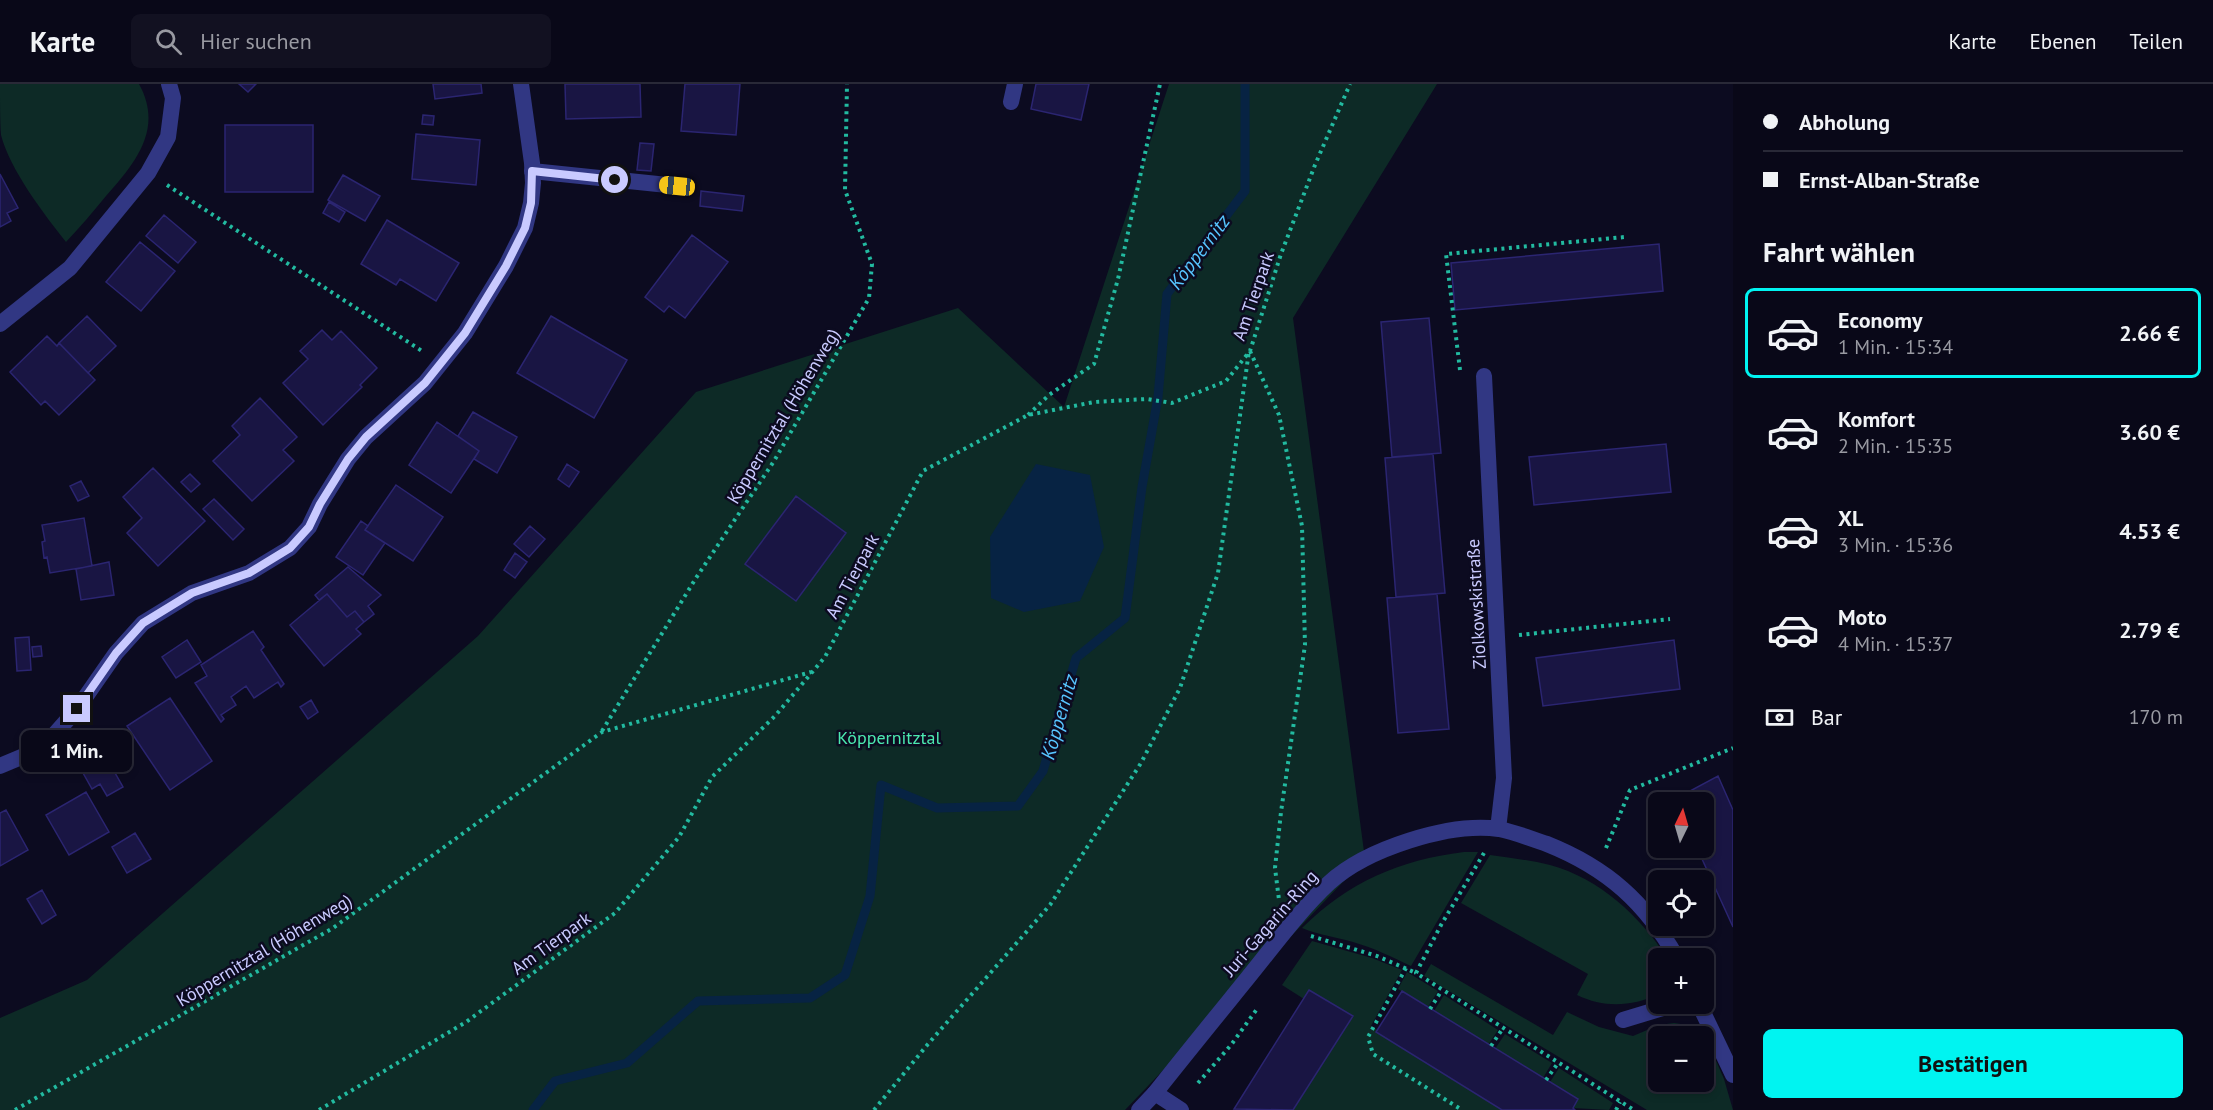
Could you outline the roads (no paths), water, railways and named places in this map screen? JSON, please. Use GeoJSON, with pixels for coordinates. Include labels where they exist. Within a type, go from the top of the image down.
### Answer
{"type":"FeatureCollection","features":[{"type":"Feature","properties":{"kind":"street"},"geometry":{"type":"LineString","coordinates":[[0,324],[70,268],[148,173],[168,137],[173,98],[169,84]]}},
{"type":"Feature","properties":{"kind":"street"},"geometry":{"type":"LineString","coordinates":[[0,766],[33,752],[54,735],[77,709],[116,653],[143,623],[192,593],[249,573],[290,548],[309,527],[343,468],[366,437],[425,383],[442,364],[465,333],[506,266],[525,228],[531,203],[532,171],[521,84]]}},
{"type":"Feature","properties":{"kind":"street"},"geometry":{"type":"LineString","coordinates":[[1011,102],[1015,84]]}},
{"type":"Feature","properties":{"kind":"street"},"geometry":{"type":"LineString","coordinates":[[532,171],[677,186]]}},
{"type":"Feature","properties":{"kind":"street","name":"Ziolkowskistraße"},"geometry":{"type":"LineString","coordinates":[[1484,376],[1504,778],[1498,829]]}},
{"type":"Feature","properties":{"kind":"street","name":"Juri-Gagarin-Ring"},"geometry":{"type":"LineString","coordinates":[[1139,1110],[1293,921],[1330,882],[1365,859],[1430,834],[1463,829],[1498,829],[1566,852],[1597,868],[1626,892],[1651,918],[1670,948]]}},
{"type":"Feature","properties":{"kind":"street"},"geometry":{"type":"LineString","coordinates":[[1623,1020],[1648,1012]]}},
{"type":"Feature","properties":{"kind":"street"},"geometry":{"type":"LineString","coordinates":[[1704,1014],[1733,1075]]}},
{"type":"Feature","properties":{"kind":"street"},"geometry":{"type":"LineString","coordinates":[[1155,1093],[1181,1110]]}},
{"type":"Feature","properties":{"kind":"water"},"geometry":{"type":"Polygon","coordinates":[[[1036,464],[1090,475],[1104,547],[1080,601],[1024,612],[991,598],[990,537],[1036,464]]]}},
{"type":"Feature","properties":{"kind":"waterway","name":"Köppernitz"},"geometry":{"type":"LineString","coordinates":[[533,1110],[555,1081],[627,1063],[698,1001],[810,998],[845,975],[870,896],[881,785],[937,808],[1018,806],[1043,771],[1076,658],[1125,618],[1142,487],[1158,397],[1167,294],[1245,191],[1245,84]]}},
{"type":"Feature","properties":{"kind":"park label","name":"Köppernitztal"},"geometry":{"type":"Point","coordinates":[889,737]}}]}
